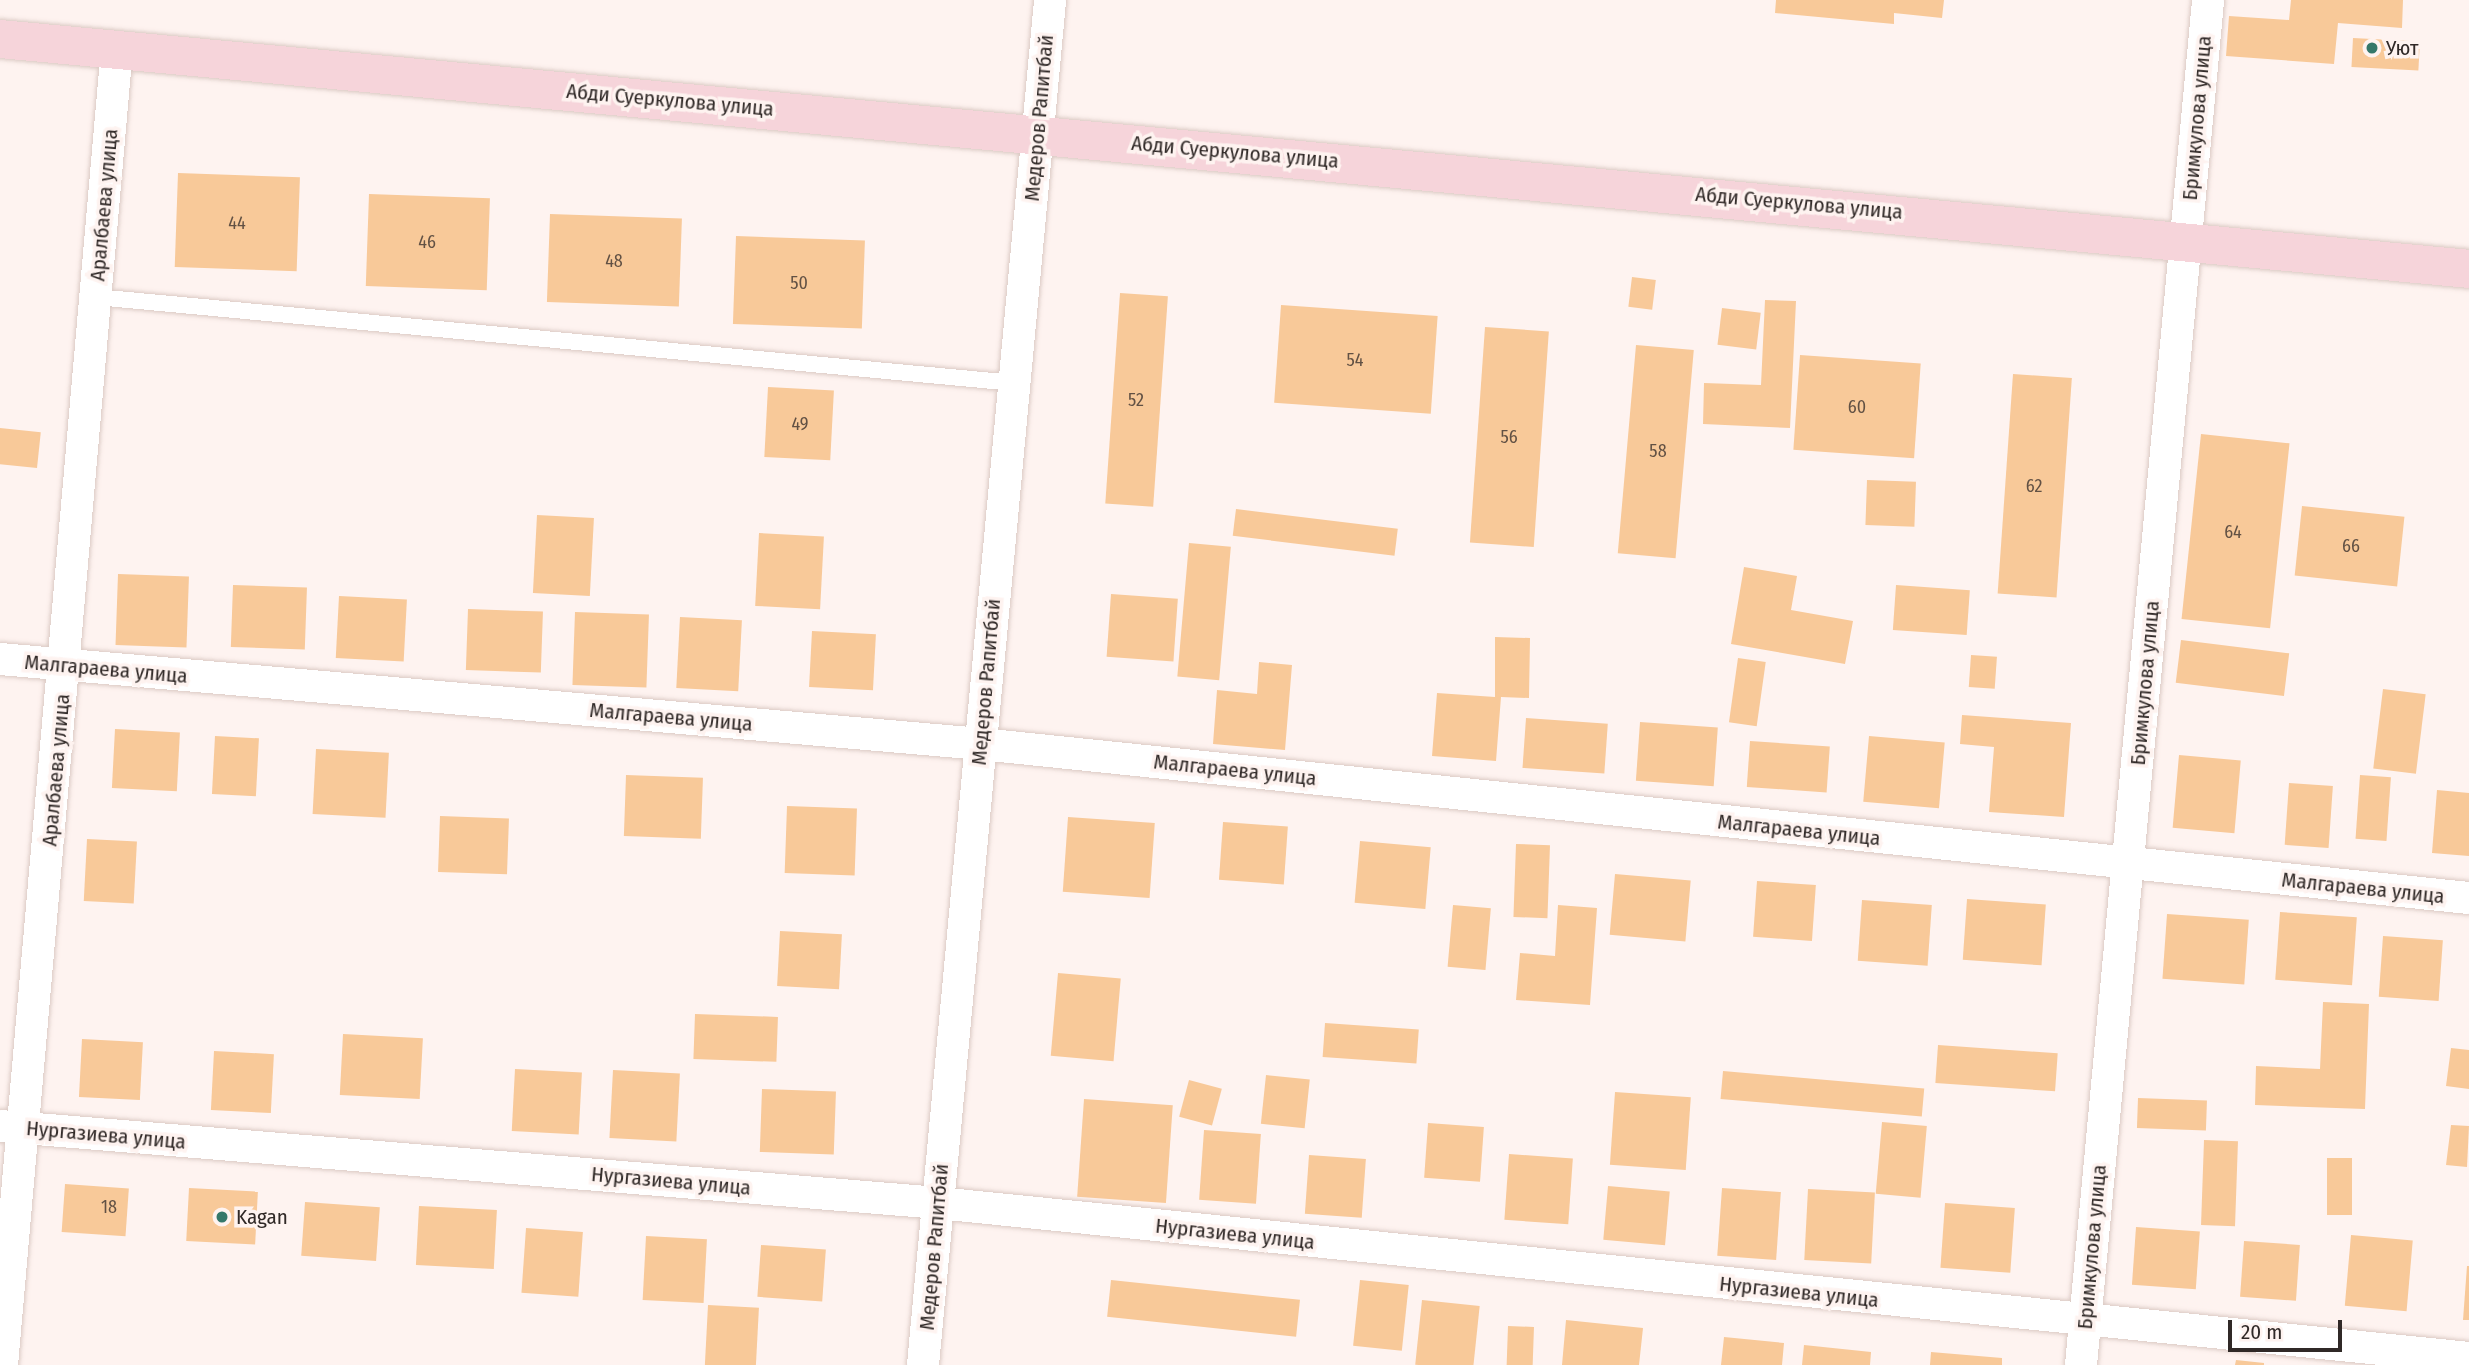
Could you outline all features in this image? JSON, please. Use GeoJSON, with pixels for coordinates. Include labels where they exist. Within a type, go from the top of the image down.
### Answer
{"type":"FeatureCollection","features":[{"type":"Feature","properties":{"kind":"street","name":"Медеров Рапитбай"},"geometry":{"type":"LineString","coordinates":[[923,1365],[1050,0]]}},
{"type":"Feature","properties":{"kind":"street","name":"Бримкулова улица"},"geometry":{"type":"LineString","coordinates":[[2081,1365],[2208,0]]}},
{"type":"Feature","properties":{"kind":"street","name":"Абди Суеркулова улица"},"geometry":{"type":"LineString","coordinates":[[0,39],[2187,239],[2469,269]]}},
{"type":"Feature","properties":{"kind":"street","name":"Аралбаева улица"},"geometry":{"type":"LineString","coordinates":[[2,1365],[12,1127],[65,666],[117,49]]}},
{"type":"Feature","properties":{"kind":"street","name":"Малгараева улица"},"geometry":{"type":"LineString","coordinates":[[0,659],[981,744],[2469,898]]}},
{"type":"Feature","properties":{"kind":"street","name":"Нургазиева улица"},"geometry":{"type":"LineString","coordinates":[[12,1127],[938,1203],[2085,1322],[2469,1358]]}},
{"type":"Feature","properties":{"kind":"lane"},"geometry":{"type":"LineString","coordinates":[[96,297],[1014,383]]}},
{"type":"Feature","properties":{"kind":"building"},"geometry":{"type":"Polygon","coordinates":[[[1776,0],[1944,0],[1942,18],[1894,13],[1894,24],[1775,13],[1776,0]]]}},
{"type":"Feature","properties":{"kind":"building"},"geometry":{"type":"Polygon","coordinates":[[[2291,0],[2403,0],[2402,28],[2338,23],[2334,64],[2226,56],[2229,16],[2289,20],[2291,0]]]}},
{"type":"Feature","properties":{"kind":"building"},"geometry":{"type":"Polygon","coordinates":[[[2353,38],[2420,42],[2418,70],[2351,67],[2353,38]]]}},
{"type":"Feature","properties":{"kind":"building"},"geometry":{"type":"Polygon","coordinates":[[[178,173],[300,177],[297,271],[175,267],[178,173]]]}},
{"type":"Feature","properties":{"kind":"building"},"geometry":{"type":"Polygon","coordinates":[[[369,194],[490,198],[487,290],[366,286],[369,194]]]}},
{"type":"Feature","properties":{"kind":"building"},"geometry":{"type":"Polygon","coordinates":[[[550,214],[682,219],[679,307],[547,302],[550,214]]]}},
{"type":"Feature","properties":{"kind":"building"},"geometry":{"type":"Polygon","coordinates":[[[736,236],[865,241],[862,328],[733,324],[736,236]]]}},
{"type":"Feature","properties":{"kind":"building"},"geometry":{"type":"Polygon","coordinates":[[[1632,277],[1656,280],[1652,310],[1628,307],[1632,277]]]}},
{"type":"Feature","properties":{"kind":"building"},"geometry":{"type":"Polygon","coordinates":[[[1120,293],[1168,296],[1153,507],[1105,503],[1120,293]]]}},
{"type":"Feature","properties":{"kind":"building"},"geometry":{"type":"Polygon","coordinates":[[[1765,300],[1796,301],[1790,428],[1703,424],[1704,383],[1761,385],[1765,300]]]}},
{"type":"Feature","properties":{"kind":"building"},"geometry":{"type":"Polygon","coordinates":[[[1281,305],[1438,316],[1431,414],[1274,403],[1281,305]]]}},
{"type":"Feature","properties":{"kind":"building"},"geometry":{"type":"Polygon","coordinates":[[[1722,308],[1761,313],[1756,349],[1717,345],[1722,308]]]}},
{"type":"Feature","properties":{"kind":"building"},"geometry":{"type":"Polygon","coordinates":[[[1485,327],[1549,331],[1534,547],[1470,542],[1485,327]]]}},
{"type":"Feature","properties":{"kind":"building"},"geometry":{"type":"Polygon","coordinates":[[[1636,345],[1694,350],[1676,558],[1618,553],[1636,345]]]}},
{"type":"Feature","properties":{"kind":"building"},"geometry":{"type":"Polygon","coordinates":[[[1800,355],[1921,363],[1914,458],[1793,450],[1800,355]]]}},
{"type":"Feature","properties":{"kind":"building"},"geometry":{"type":"Polygon","coordinates":[[[2013,374],[2072,378],[2057,598],[1998,593],[2013,374]]]}},
{"type":"Feature","properties":{"kind":"building"},"geometry":{"type":"Polygon","coordinates":[[[768,387],[834,390],[830,460],[764,457],[768,387]]]}},
{"type":"Feature","properties":{"kind":"building"},"geometry":{"type":"Polygon","coordinates":[[[0,428],[41,432],[37,468],[0,464],[0,428]]]}},
{"type":"Feature","properties":{"kind":"building"},"geometry":{"type":"Polygon","coordinates":[[[2201,434],[2290,443],[2270,628],[2182,619],[2201,434]]]}},
{"type":"Feature","properties":{"kind":"building"},"geometry":{"type":"Polygon","coordinates":[[[1867,480],[1916,482],[1914,527],[1865,525],[1867,480]]]}},
{"type":"Feature","properties":{"kind":"building"},"geometry":{"type":"Polygon","coordinates":[[[2302,506],[2404,517],[2397,586],[2295,576],[2302,506]]]}},
{"type":"Feature","properties":{"kind":"building"},"geometry":{"type":"Polygon","coordinates":[[[1236,509],[1398,529],[1394,556],[1233,536],[1236,509]]]}},
{"type":"Feature","properties":{"kind":"building"},"geometry":{"type":"Polygon","coordinates":[[[537,515],[594,518],[590,596],[533,593],[537,515]]]}},
{"type":"Feature","properties":{"kind":"building"},"geometry":{"type":"Polygon","coordinates":[[[759,533],[824,536],[820,609],[755,606],[759,533]]]}},
{"type":"Feature","properties":{"kind":"building"},"geometry":{"type":"Polygon","coordinates":[[[1189,543],[1231,547],[1219,680],[1177,676],[1189,543]]]}},
{"type":"Feature","properties":{"kind":"building"},"geometry":{"type":"Polygon","coordinates":[[[1744,567],[1797,576],[1791,610],[1853,621],[1845,664],[1731,644],[1744,567]]]}},
{"type":"Feature","properties":{"kind":"building"},"geometry":{"type":"Polygon","coordinates":[[[118,574],[189,576],[186,647],[116,645],[118,574]]]}},
{"type":"Feature","properties":{"kind":"building"},"geometry":{"type":"Polygon","coordinates":[[[233,585],[307,588],[305,650],[231,647],[233,585]]]}},
{"type":"Feature","properties":{"kind":"building"},"geometry":{"type":"Polygon","coordinates":[[[1896,585],[1970,590],[1967,635],[1893,630],[1896,585]]]}},
{"type":"Feature","properties":{"kind":"building"},"geometry":{"type":"Polygon","coordinates":[[[1111,594],[1178,599],[1173,662],[1107,657],[1111,594]]]}},
{"type":"Feature","properties":{"kind":"building"},"geometry":{"type":"Polygon","coordinates":[[[339,596],[407,600],[404,661],[336,658],[339,596]]]}},
{"type":"Feature","properties":{"kind":"building"},"geometry":{"type":"Polygon","coordinates":[[[468,609],[543,612],[541,673],[466,670],[468,609]]]}},
{"type":"Feature","properties":{"kind":"building"},"geometry":{"type":"Polygon","coordinates":[[[575,612],[649,615],[646,688],[572,685],[575,612]]]}},
{"type":"Feature","properties":{"kind":"building"},"geometry":{"type":"Polygon","coordinates":[[[680,617],[742,620],[738,691],[676,688],[680,617]]]}},
{"type":"Feature","properties":{"kind":"building"},"geometry":{"type":"Polygon","coordinates":[[[812,631],[876,634],[873,690],[809,687],[812,631]]]}},
{"type":"Feature","properties":{"kind":"building"},"geometry":{"type":"Polygon","coordinates":[[[1495,637],[1530,638],[1529,698],[1501,697],[1496,761],[1432,756],[1437,693],[1495,697],[1495,637]]]}},
{"type":"Feature","properties":{"kind":"building"},"geometry":{"type":"Polygon","coordinates":[[[2181,640],[2289,653],[2284,696],[2176,683],[2181,640]]]}},
{"type":"Feature","properties":{"kind":"building"},"geometry":{"type":"Polygon","coordinates":[[[1971,655],[1997,657],[1995,689],[1969,687],[1971,655]]]}},
{"type":"Feature","properties":{"kind":"building"},"geometry":{"type":"Polygon","coordinates":[[[1738,658],[1766,662],[1757,726],[1729,722],[1738,658]]]}},
{"type":"Feature","properties":{"kind":"building"},"geometry":{"type":"Polygon","coordinates":[[[1259,662],[1292,665],[1285,750],[1213,744],[1217,690],[1257,694],[1259,662]]]}},
{"type":"Feature","properties":{"kind":"building"},"geometry":{"type":"Polygon","coordinates":[[[2383,689],[2426,694],[2416,774],[2373,768],[2383,689]]]}},
{"type":"Feature","properties":{"kind":"building"},"geometry":{"type":"Polygon","coordinates":[[[1962,715],[2071,723],[2064,817],[1989,812],[1994,747],[1960,744],[1962,715]]]}},
{"type":"Feature","properties":{"kind":"building"},"geometry":{"type":"Polygon","coordinates":[[[1526,718],[1608,724],[1604,774],[1523,768],[1526,718]]]}},
{"type":"Feature","properties":{"kind":"building"},"geometry":{"type":"Polygon","coordinates":[[[1640,722],[1718,727],[1714,786],[1636,781],[1640,722]]]}},
{"type":"Feature","properties":{"kind":"building"},"geometry":{"type":"Polygon","coordinates":[[[115,729],[180,732],[177,791],[112,788],[115,729]]]}},
{"type":"Feature","properties":{"kind":"building"},"geometry":{"type":"Polygon","coordinates":[[[215,736],[259,738],[256,796],[212,794],[215,736]]]}},
{"type":"Feature","properties":{"kind":"building"},"geometry":{"type":"Polygon","coordinates":[[[1869,736],[1945,743],[1939,808],[1863,802],[1869,736]]]}},
{"type":"Feature","properties":{"kind":"building"},"geometry":{"type":"Polygon","coordinates":[[[1750,741],[1830,747],[1827,792],[1747,787],[1750,741]]]}},
{"type":"Feature","properties":{"kind":"building"},"geometry":{"type":"Polygon","coordinates":[[[316,749],[389,753],[385,818],[313,814],[316,749]]]}},
{"type":"Feature","properties":{"kind":"building"},"geometry":{"type":"Polygon","coordinates":[[[2179,755],[2241,760],[2234,833],[2173,828],[2179,755]]]}},
{"type":"Feature","properties":{"kind":"building"},"geometry":{"type":"Polygon","coordinates":[[[626,775],[703,778],[701,839],[624,836],[626,775]]]}},
{"type":"Feature","properties":{"kind":"building"},"geometry":{"type":"Polygon","coordinates":[[[2360,775],[2391,777],[2386,841],[2356,839],[2360,775]]]}},
{"type":"Feature","properties":{"kind":"building"},"geometry":{"type":"Polygon","coordinates":[[[2289,783],[2333,786],[2329,848],[2285,845],[2289,783]]]}},
{"type":"Feature","properties":{"kind":"building"},"geometry":{"type":"Polygon","coordinates":[[[2437,790],[2469,793],[2469,856],[2432,853],[2437,790]]]}},
{"type":"Feature","properties":{"kind":"building"},"geometry":{"type":"Polygon","coordinates":[[[787,806],[857,808],[855,875],[785,873],[787,806]]]}},
{"type":"Feature","properties":{"kind":"building"},"geometry":{"type":"Polygon","coordinates":[[[440,816],[509,818],[507,874],[438,872],[440,816]]]}},
{"type":"Feature","properties":{"kind":"building"},"geometry":{"type":"Polygon","coordinates":[[[1068,817],[1155,823],[1150,898],[1063,892],[1068,817]]]}},
{"type":"Feature","properties":{"kind":"building"},"geometry":{"type":"Polygon","coordinates":[[[1223,822],[1288,827],[1284,884],[1219,880],[1223,822]]]}},
{"type":"Feature","properties":{"kind":"building"},"geometry":{"type":"Polygon","coordinates":[[[87,839],[137,842],[134,904],[84,901],[87,839]]]}},
{"type":"Feature","properties":{"kind":"building"},"geometry":{"type":"Polygon","coordinates":[[[1360,841],[1431,847],[1425,909],[1355,903],[1360,841]]]}},
{"type":"Feature","properties":{"kind":"building"},"geometry":{"type":"Polygon","coordinates":[[[1516,844],[1550,845],[1547,918],[1513,917],[1516,844]]]}},
{"type":"Feature","properties":{"kind":"building"},"geometry":{"type":"Polygon","coordinates":[[[1615,874],[1691,881],[1685,941],[1610,935],[1615,874]]]}},
{"type":"Feature","properties":{"kind":"building"},"geometry":{"type":"Polygon","coordinates":[[[1757,881],[1816,885],[1812,941],[1753,937],[1757,881]]]}},
{"type":"Feature","properties":{"kind":"building"},"geometry":{"type":"Polygon","coordinates":[[[1967,899],[2046,905],[2042,965],[1963,960],[1967,899]]]}},
{"type":"Feature","properties":{"kind":"building"},"geometry":{"type":"Polygon","coordinates":[[[1862,900],[1932,905],[1928,966],[1858,961],[1862,900]]]}},
{"type":"Feature","properties":{"kind":"building"},"geometry":{"type":"Polygon","coordinates":[[[1453,905],[1491,908],[1485,970],[1448,967],[1453,905]]]}},
{"type":"Feature","properties":{"kind":"building"},"geometry":{"type":"Polygon","coordinates":[[[1558,905],[1597,908],[1590,1005],[1516,1000],[1520,953],[1555,956],[1558,905]]]}},
{"type":"Feature","properties":{"kind":"building"},"geometry":{"type":"Polygon","coordinates":[[[2280,912],[2357,917],[2352,985],[2275,980],[2280,912]]]}},
{"type":"Feature","properties":{"kind":"building"},"geometry":{"type":"Polygon","coordinates":[[[2167,914],[2249,920],[2244,985],[2162,979],[2167,914]]]}},
{"type":"Feature","properties":{"kind":"building"},"geometry":{"type":"Polygon","coordinates":[[[780,931],[842,934],[839,989],[777,986],[780,931]]]}},
{"type":"Feature","properties":{"kind":"building"},"geometry":{"type":"Polygon","coordinates":[[[2383,936],[2443,940],[2439,1001],[2379,997],[2383,936]]]}},
{"type":"Feature","properties":{"kind":"building"},"geometry":{"type":"Polygon","coordinates":[[[1058,973],[1121,978],[1114,1061],[1051,1056],[1058,973]]]}},
{"type":"Feature","properties":{"kind":"building"},"geometry":{"type":"Polygon","coordinates":[[[2323,1002],[2369,1004],[2365,1109],[2255,1105],[2256,1066],[2320,1069],[2323,1002]]]}},
{"type":"Feature","properties":{"kind":"building"},"geometry":{"type":"Polygon","coordinates":[[[695,1014],[778,1017],[776,1062],[693,1059],[695,1014]]]}},
{"type":"Feature","properties":{"kind":"building"},"geometry":{"type":"Polygon","coordinates":[[[1325,1023],[1419,1030],[1416,1063],[1323,1057],[1325,1023]]]}},
{"type":"Feature","properties":{"kind":"building"},"geometry":{"type":"Polygon","coordinates":[[[343,1034],[423,1038],[420,1099],[340,1095],[343,1034]]]}},
{"type":"Feature","properties":{"kind":"building"},"geometry":{"type":"Polygon","coordinates":[[[82,1039],[143,1042],[140,1100],[79,1097],[82,1039]]]}},
{"type":"Feature","properties":{"kind":"building"},"geometry":{"type":"Polygon","coordinates":[[[1938,1045],[2058,1053],[2055,1091],[1935,1083],[1938,1045]]]}},
{"type":"Feature","properties":{"kind":"building"},"geometry":{"type":"Polygon","coordinates":[[[2451,1048],[2469,1050],[2469,1089],[2446,1086],[2451,1048]]]}},
{"type":"Feature","properties":{"kind":"building"},"geometry":{"type":"Polygon","coordinates":[[[214,1051],[274,1054],[271,1113],[211,1110],[214,1051]]]}},
{"type":"Feature","properties":{"kind":"building"},"geometry":{"type":"Polygon","coordinates":[[[515,1069],[582,1073],[579,1134],[512,1131],[515,1069]]]}},
{"type":"Feature","properties":{"kind":"building"},"geometry":{"type":"Polygon","coordinates":[[[613,1070],[680,1074],[676,1141],[609,1138],[613,1070]]]}},
{"type":"Feature","properties":{"kind":"building"},"geometry":{"type":"Polygon","coordinates":[[[1723,1071],[1924,1089],[1922,1116],[1721,1099],[1723,1071]]]}},
{"type":"Feature","properties":{"kind":"building"},"geometry":{"type":"Polygon","coordinates":[[[1266,1075],[1310,1080],[1305,1128],[1261,1124],[1266,1075]]]}},
{"type":"Feature","properties":{"kind":"building"},"geometry":{"type":"Polygon","coordinates":[[[1189,1080],[1222,1089],[1212,1126],[1179,1117],[1189,1080]]]}},
{"type":"Feature","properties":{"kind":"building"},"geometry":{"type":"Polygon","coordinates":[[[762,1089],[836,1092],[834,1155],[760,1152],[762,1089]]]}},
{"type":"Feature","properties":{"kind":"building"},"geometry":{"type":"Polygon","coordinates":[[[1615,1092],[1691,1097],[1686,1170],[1610,1165],[1615,1092]]]}},
{"type":"Feature","properties":{"kind":"building"},"geometry":{"type":"Polygon","coordinates":[[[2138,1098],[2207,1100],[2206,1130],[2137,1128],[2138,1098]]]}},
{"type":"Feature","properties":{"kind":"building"},"geometry":{"type":"Polygon","coordinates":[[[1084,1099],[1173,1105],[1166,1203],[1077,1197],[1084,1099]]]}},
{"type":"Feature","properties":{"kind":"building"},"geometry":{"type":"Polygon","coordinates":[[[1882,1122],[1927,1126],[1921,1198],[1876,1194],[1882,1122]]]}},
{"type":"Feature","properties":{"kind":"building"},"geometry":{"type":"Polygon","coordinates":[[[1428,1123],[1484,1127],[1480,1182],[1424,1178],[1428,1123]]]}},
{"type":"Feature","properties":{"kind":"building"},"geometry":{"type":"Polygon","coordinates":[[[2451,1125],[2469,1126],[2467,1167],[2446,1165],[2451,1125]]]}},
{"type":"Feature","properties":{"kind":"building"},"geometry":{"type":"Polygon","coordinates":[[[1204,1130],[1261,1134],[1256,1204],[1199,1200],[1204,1130]]]}},
{"type":"Feature","properties":{"kind":"building"},"geometry":{"type":"Polygon","coordinates":[[[2204,1140],[2238,1141],[2235,1226],[2201,1225],[2204,1140]]]}},
{"type":"Feature","properties":{"kind":"building"},"geometry":{"type":"Polygon","coordinates":[[[1509,1154],[1573,1158],[1568,1224],[1504,1220],[1509,1154]]]}},
{"type":"Feature","properties":{"kind":"building"},"geometry":{"type":"Polygon","coordinates":[[[1309,1155],[1366,1159],[1362,1218],[1305,1214],[1309,1155]]]}},
{"type":"Feature","properties":{"kind":"building"},"geometry":{"type":"Polygon","coordinates":[[[2327,1158],[2352,1158],[2352,1215],[2327,1215],[2327,1158]]]}},
{"type":"Feature","properties":{"kind":"building"},"geometry":{"type":"Polygon","coordinates":[[[65,1184],[129,1188],[125,1236],[62,1232],[65,1184]]]}},
{"type":"Feature","properties":{"kind":"building"},"geometry":{"type":"Polygon","coordinates":[[[1608,1186],[1670,1191],[1665,1245],[1603,1240],[1608,1186]]]}},
{"type":"Feature","properties":{"kind":"building","name":"Kagan"},"geometry":{"type":"Polygon","coordinates":[[[189,1188],[258,1192],[255,1245],[186,1241],[189,1188]]]}},
{"type":"Feature","properties":{"kind":"building"},"geometry":{"type":"Polygon","coordinates":[[[1722,1188],[1781,1192],[1776,1260],[1717,1256],[1722,1188]]]}},
{"type":"Feature","properties":{"kind":"building"},"geometry":{"type":"Polygon","coordinates":[[[1808,1189],[1875,1193],[1871,1263],[1804,1260],[1808,1189]]]}},
{"type":"Feature","properties":{"kind":"building"},"geometry":{"type":"Polygon","coordinates":[[[305,1202],[380,1207],[376,1261],[301,1256],[305,1202]]]}},
{"type":"Feature","properties":{"kind":"building"},"geometry":{"type":"Polygon","coordinates":[[[1945,1203],[2015,1208],[2010,1273],[1940,1268],[1945,1203]]]}},
{"type":"Feature","properties":{"kind":"building"},"geometry":{"type":"Polygon","coordinates":[[[419,1206],[497,1210],[494,1269],[416,1265],[419,1206]]]}},
{"type":"Feature","properties":{"kind":"building"},"geometry":{"type":"Polygon","coordinates":[[[2136,1227],[2200,1231],[2196,1289],[2132,1285],[2136,1227]]]}},
{"type":"Feature","properties":{"kind":"building"},"geometry":{"type":"Polygon","coordinates":[[[526,1228],[583,1232],[578,1297],[521,1293],[526,1228]]]}},
{"type":"Feature","properties":{"kind":"building"},"geometry":{"type":"Polygon","coordinates":[[[2351,1235],[2413,1240],[2407,1311],[2345,1306],[2351,1235]]]}},
{"type":"Feature","properties":{"kind":"building"},"geometry":{"type":"Polygon","coordinates":[[[646,1236],[707,1239],[704,1303],[643,1300],[646,1236]]]}},
{"type":"Feature","properties":{"kind":"building"},"geometry":{"type":"Polygon","coordinates":[[[2244,1241],[2300,1245],[2296,1301],[2240,1297],[2244,1241]]]}},
{"type":"Feature","properties":{"kind":"building"},"geometry":{"type":"Polygon","coordinates":[[[761,1245],[826,1250],[822,1301],[757,1297],[761,1245]]]}},
{"type":"Feature","properties":{"kind":"building"},"geometry":{"type":"Polygon","coordinates":[[[2467,1266],[2469,1320],[2463,1320],[2467,1266]]]}},
{"type":"Feature","properties":{"kind":"building"},"geometry":{"type":"Polygon","coordinates":[[[1111,1280],[1300,1300],[1296,1337],[1107,1317],[1111,1280]]]}},
{"type":"Feature","properties":{"kind":"building"},"geometry":{"type":"Polygon","coordinates":[[[1360,1280],[1409,1285],[1402,1351],[1353,1346],[1360,1280]]]}},
{"type":"Feature","properties":{"kind":"building"},"geometry":{"type":"Polygon","coordinates":[[[1422,1300],[1480,1306],[1473,1365],[1415,1365],[1422,1300]]]}},
{"type":"Feature","properties":{"kind":"building"},"geometry":{"type":"Polygon","coordinates":[[[708,1305],[759,1308],[756,1365],[705,1365],[708,1305]]]}},
{"type":"Feature","properties":{"kind":"building"},"geometry":{"type":"Polygon","coordinates":[[[1566,1320],[1643,1328],[1639,1365],[1562,1365],[1566,1320]]]}},
{"type":"Feature","properties":{"kind":"building"},"geometry":{"type":"Polygon","coordinates":[[[1508,1326],[1534,1327],[1533,1365],[1507,1365],[1508,1326]]]}},
{"type":"Feature","properties":{"kind":"building"},"geometry":{"type":"Polygon","coordinates":[[[1724,1337],[1784,1343],[1782,1365],[1721,1365],[1724,1337]]]}},
{"type":"Feature","properties":{"kind":"building"},"geometry":{"type":"Polygon","coordinates":[[[1804,1345],[1871,1352],[1870,1365],[1802,1365],[1804,1345]]]}},
{"type":"Feature","properties":{"kind":"building"},"geometry":{"type":"Polygon","coordinates":[[[1931,1352],[2002,1358],[2002,1365],[1930,1365],[1931,1352]]]}},
{"type":"Feature","properties":{"kind":"building"},"geometry":{"type":"Polygon","coordinates":[[[2236,1360],[2264,1363],[2264,1365],[2235,1365],[2236,1360]]]}},
{"type":"Feature","properties":{"kind":"place","name":"Уют"},"geometry":{"type":"Point","coordinates":[2372,48]}},
{"type":"Feature","properties":{"kind":"place","name":"Kagan"},"geometry":{"type":"Point","coordinates":[222,1217]}}]}
